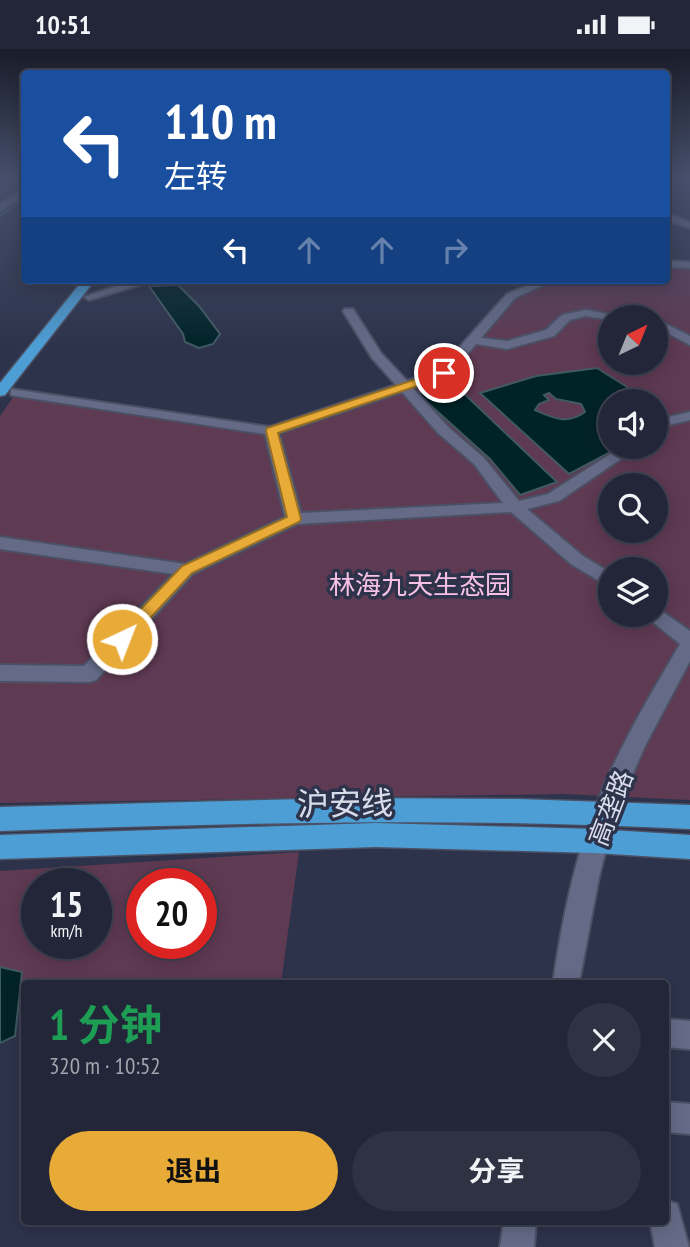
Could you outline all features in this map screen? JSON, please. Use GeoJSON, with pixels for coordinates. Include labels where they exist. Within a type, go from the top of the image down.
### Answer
{"type":"FeatureCollection","features":[{"type":"Feature","properties":{"kind":"highway"},"geometry":{"type":"LineString","coordinates":[[0,371],[73,284]]}},
{"type":"Feature","properties":{"kind":"highway"},"geometry":{"type":"LineString","coordinates":[[0,392],[86,284]]}},
{"type":"Feature","properties":{"kind":"highway","name":"沪安线"},"geometry":{"type":"LineString","coordinates":[[0,819],[241,810],[605,812],[690,817]]}},
{"type":"Feature","properties":{"kind":"highway","name":"沪安线"},"geometry":{"type":"LineString","coordinates":[[0,847],[376,835],[595,841],[690,847]]}},
{"type":"Feature","properties":{"kind":"street"},"geometry":{"type":"LineString","coordinates":[[670,264],[690,265]]}},
{"type":"Feature","properties":{"kind":"street"},"geometry":{"type":"LineString","coordinates":[[89,297],[132,284]]}},
{"type":"Feature","properties":{"kind":"street"},"geometry":{"type":"LineString","coordinates":[[16,392],[271,431],[444,373],[511,296],[540,284]]}},
{"type":"Feature","properties":{"kind":"street"},"geometry":{"type":"LineString","coordinates":[[349,311],[376,355],[443,430],[479,461],[514,507],[577,560],[598,574]]}},
{"type":"Feature","properties":{"kind":"street"},"geometry":{"type":"LineString","coordinates":[[473,340],[507,345],[550,333],[566,317],[586,313],[598,314]]}},
{"type":"Feature","properties":{"kind":"street"},"geometry":{"type":"LineString","coordinates":[[668,329],[690,341]]}},
{"type":"Feature","properties":{"kind":"street"},"geometry":{"type":"LineString","coordinates":[[668,421],[690,416]]}},
{"type":"Feature","properties":{"kind":"street"},"geometry":{"type":"LineString","coordinates":[[271,431],[294,519]]}},
{"type":"Feature","properties":{"kind":"street"},"geometry":{"type":"LineString","coordinates":[[0,673],[89,674],[187,570],[294,519],[514,507],[553,498],[613,459]]}},
{"type":"Feature","properties":{"kind":"street"},"geometry":{"type":"LineString","coordinates":[[0,543],[187,570]]}},
{"type":"Feature","properties":{"kind":"street"},"geometry":{"type":"LineString","coordinates":[[668,624],[690,642]]}},
{"type":"Feature","properties":{"kind":"street","name":"高垄路"},"geometry":{"type":"LineString","coordinates":[[567,980],[595,841],[605,812],[645,726],[690,642]]}},
{"type":"Feature","properties":{"kind":"street"},"geometry":{"type":"LineString","coordinates":[[669,1033],[690,1035]]}},
{"type":"Feature","properties":{"kind":"street"},"geometry":{"type":"LineString","coordinates":[[669,1117],[690,1119]]}},
{"type":"Feature","properties":{"kind":"street"},"geometry":{"type":"LineString","coordinates":[[517,1247],[520,1225]]}},
{"type":"Feature","properties":{"kind":"street"},"geometry":{"type":"LineString","coordinates":[[667,1225],[672,1247]]}},
{"type":"Feature","properties":{"kind":"green space","name":"林海九天生态园"},"geometry":{"type":"Polygon","coordinates":[[[670,262],[690,262],[690,800],[563,794],[0,803],[0,416],[16,393],[274,434],[452,375],[515,293],[537,284],[670,284],[670,262]]]}},
{"type":"Feature","properties":{"kind":"green space"},"geometry":{"type":"Polygon","coordinates":[[[299,852],[281,980],[21,980],[21,1012],[0,1014],[0,871],[21,870],[21,959],[112,959],[112,868],[47,868],[299,852]]]}},
{"type":"Feature","properties":{"kind":"shaded area"},"geometry":{"type":"Polygon","coordinates":[[[178,285],[199,306],[220,334],[213,344],[199,348],[185,342],[183,334],[149,286],[178,285]]]}},
{"type":"Feature","properties":{"kind":"shaded area"},"geometry":{"type":"Polygon","coordinates":[[[597,368],[598,375],[608,375],[630,389],[598,389],[598,459],[569,474],[480,393],[536,376],[597,368]],[[549,393],[544,395],[549,400],[539,404],[535,410],[554,418],[566,419],[585,412],[581,404],[556,399],[549,393]]]}},
{"type":"Feature","properties":{"kind":"shaded area"},"geometry":{"type":"Polygon","coordinates":[[[455,385],[557,482],[520,495],[490,459],[419,395],[422,390],[455,385]]]}},
{"type":"Feature","properties":{"kind":"shaded area"},"geometry":{"type":"Polygon","coordinates":[[[0,967],[22,972],[15,1036],[0,1043],[0,967]]]}},
{"type":"Feature","properties":{"kind":"route"},"geometry":{"type":"LineString","coordinates":[[122,639],[187,570],[294,519],[271,431],[444,373]]}}]}
